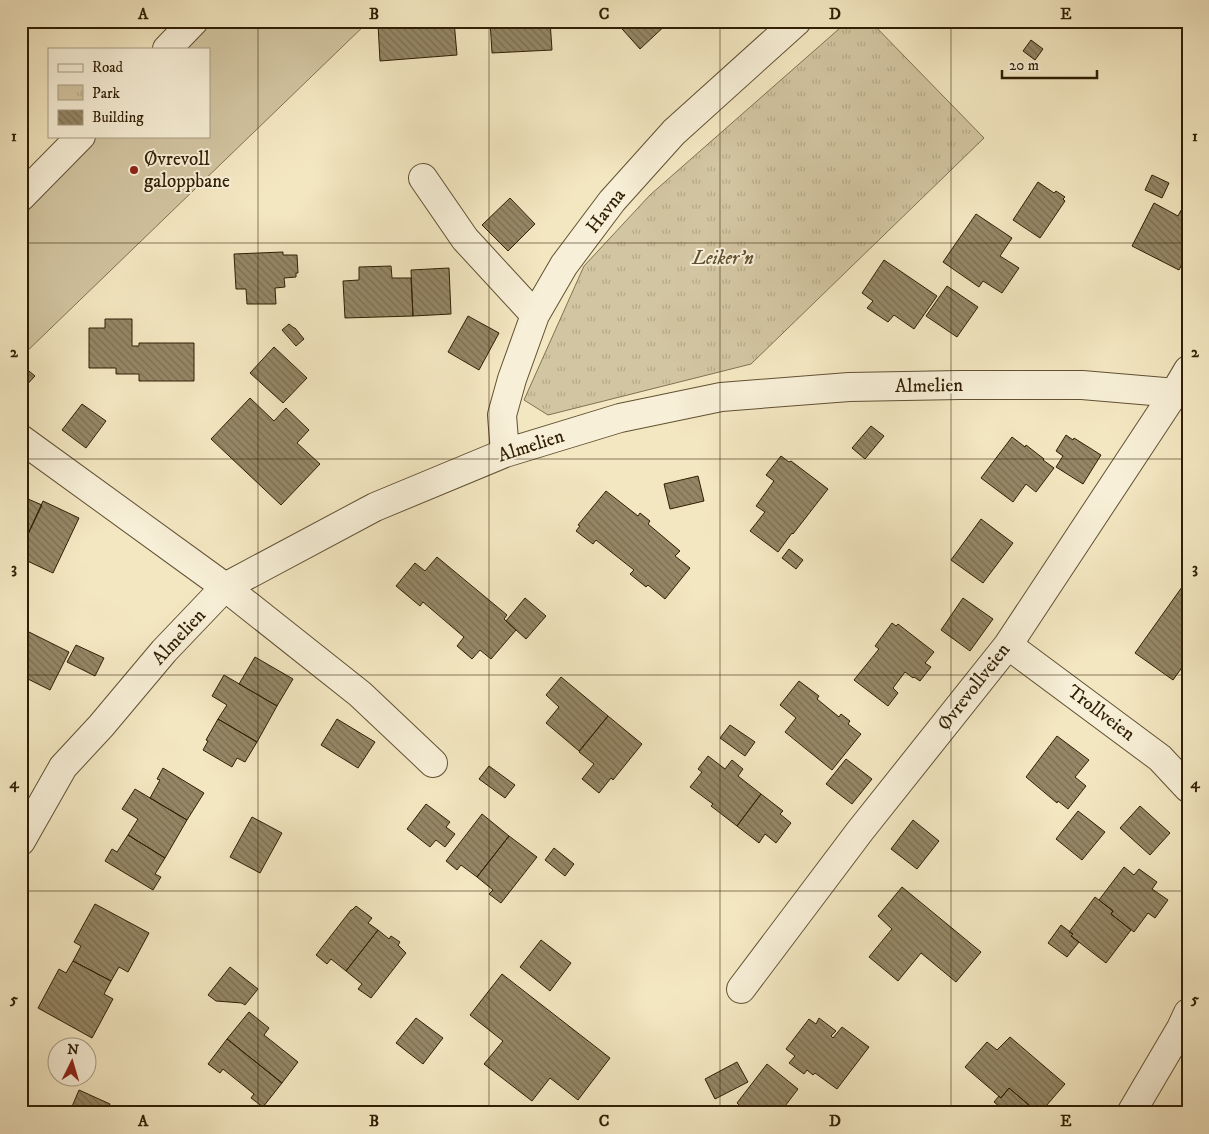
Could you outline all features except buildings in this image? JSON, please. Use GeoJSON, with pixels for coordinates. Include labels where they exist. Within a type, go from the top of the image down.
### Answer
{"type":"FeatureCollection","features":[{"type":"Feature","properties":{"kind":"street"},"geometry":{"type":"LineString","coordinates":[[168,48],[194,21]]}},
{"type":"Feature","properties":{"kind":"street","name":"Havna"},"geometry":{"type":"LineString","coordinates":[[505,453],[502,415],[512,379],[536,315],[564,265],[612,201],[674,132],[797,21]]}},
{"type":"Feature","properties":{"kind":"street"},"geometry":{"type":"LineString","coordinates":[[21,197],[79,138]]}},
{"type":"Feature","properties":{"kind":"street"},"geometry":{"type":"LineString","coordinates":[[424,178],[465,239],[536,315]]}},
{"type":"Feature","properties":{"kind":"street","name":"Almelien"},"geometry":{"type":"LineString","coordinates":[[21,841],[63,766],[101,726],[164,651],[225,587],[375,508],[505,453],[620,418],[721,397],[849,387],[960,385],[1184,386]]}},
{"type":"Feature","properties":{"kind":"street","name":"Øvrevollveien"},"geometry":{"type":"LineString","coordinates":[[741,989],[860,831],[1008,644],[1184,386]]}},
{"type":"Feature","properties":{"kind":"street"},"geometry":{"type":"LineString","coordinates":[[21,439],[225,587],[360,694],[433,764]]}},
{"type":"Feature","properties":{"kind":"street","name":"Trollveien"},"geometry":{"type":"LineString","coordinates":[[1008,644],[1160,758],[1188,788]]}},
{"type":"Feature","properties":{"kind":"street"},"geometry":{"type":"LineString","coordinates":[[1131,1113],[1182,1028],[1188,1013]]}},
{"type":"Feature","properties":{"kind":"green space","name":"Øvrevoll galoppbane"},"geometry":{"type":"Polygon","coordinates":[[[195,21],[369,21],[21,357],[21,204],[83,138],[210,138],[210,48],[170,48],[195,21]]]}},
{"type":"Feature","properties":{"kind":"green space","name":"Leiker'n"},"geometry":{"type":"Polygon","coordinates":[[[848,21],[870,21],[984,138],[751,364],[548,415],[524,400],[584,266],[650,195],[848,21]]]}},
{"type":"Feature","properties":{"kind":"place","name":"Øvrevoll galoppbane"},"geometry":{"type":"Point","coordinates":[134,170]}}]}
